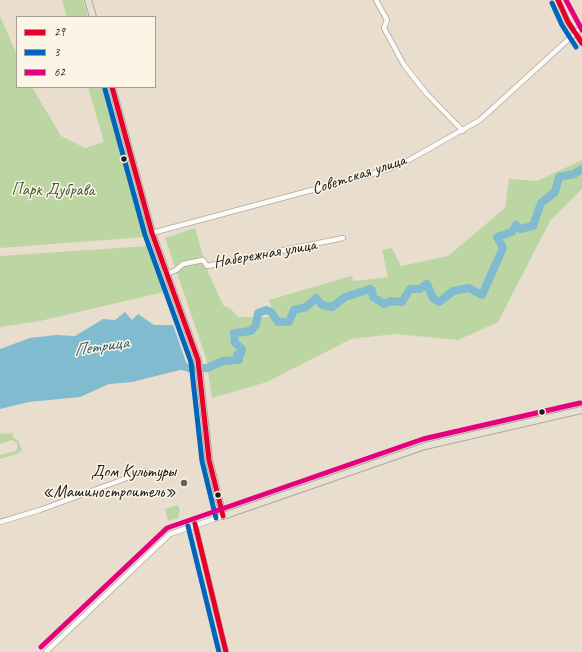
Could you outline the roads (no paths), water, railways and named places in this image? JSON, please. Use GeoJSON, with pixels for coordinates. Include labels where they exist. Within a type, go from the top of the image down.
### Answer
{"type":"FeatureCollection","features":[{"type":"Feature","properties":{"kind":"main road"},"geometry":{"type":"LineString","coordinates":[[88,0],[93,16]]}},
{"type":"Feature","properties":{"kind":"main road"},"geometry":{"type":"LineString","coordinates":[[112,88],[152,233],[198,360],[208,454],[223,516],[425,446],[582,410]]}},
{"type":"Feature","properties":{"kind":"street"},"geometry":{"type":"LineString","coordinates":[[376,0],[388,20],[384,28],[404,65],[426,93],[463,131]]}},
{"type":"Feature","properties":{"kind":"street"},"geometry":{"type":"LineString","coordinates":[[558,0],[568,22],[582,43]]}},
{"type":"Feature","properties":{"kind":"street","name":"Советская улица"},"geometry":{"type":"LineString","coordinates":[[152,233],[389,169],[463,131],[480,120],[582,27]]}},
{"type":"Feature","properties":{"kind":"street","name":"Набережная улица"},"geometry":{"type":"LineString","coordinates":[[167,274],[176,270],[183,264],[203,260],[207,266],[344,238]]}},
{"type":"Feature","properties":{"kind":"street"},"geometry":{"type":"LineString","coordinates":[[0,522],[40,510],[146,471]]}},
{"type":"Feature","properties":{"kind":"street"},"geometry":{"type":"LineString","coordinates":[[46,652],[170,534],[194,524],[223,516]]}},
{"type":"Feature","properties":{"kind":"street"},"geometry":{"type":"LineString","coordinates":[[194,524],[226,652]]}},
{"type":"Feature","properties":{"kind":"water"},"geometry":{"type":"Polygon","coordinates":[[[125,312],[132,320],[138,314],[154,325],[173,325],[188,368],[132,382],[109,384],[80,397],[29,402],[0,409],[0,349],[30,338],[56,335],[75,336],[103,319],[115,320],[125,312]]]}},
{"type":"Feature","properties":{"kind":"waterway","name":"Петрица"},"geometry":{"type":"LineString","coordinates":[[178,365],[189,368],[207,368],[223,361],[239,360],[237,355],[241,354],[242,349],[235,343],[234,333],[251,331],[256,325],[258,313],[266,310],[271,312],[278,322],[289,322],[294,310],[306,307],[316,298],[322,305],[332,307],[345,297],[370,289],[372,290],[373,297],[384,304],[391,301],[402,302],[410,289],[420,289],[427,284],[433,298],[439,302],[453,291],[469,288],[482,295],[503,248],[497,237],[512,232],[516,225],[520,229],[533,226],[541,203],[555,192],[559,177],[574,174],[582,169]]}},
{"type":"Feature","properties":{"kind":"place","name":"Дом Культуры «Машиностроитель»"},"geometry":{"type":"Point","coordinates":[184,483]}},
{"type":"Feature","properties":{"kind":"park label","name":"Парк Дубрава"},"geometry":{"type":"Point","coordinates":[53,191]}}]}
